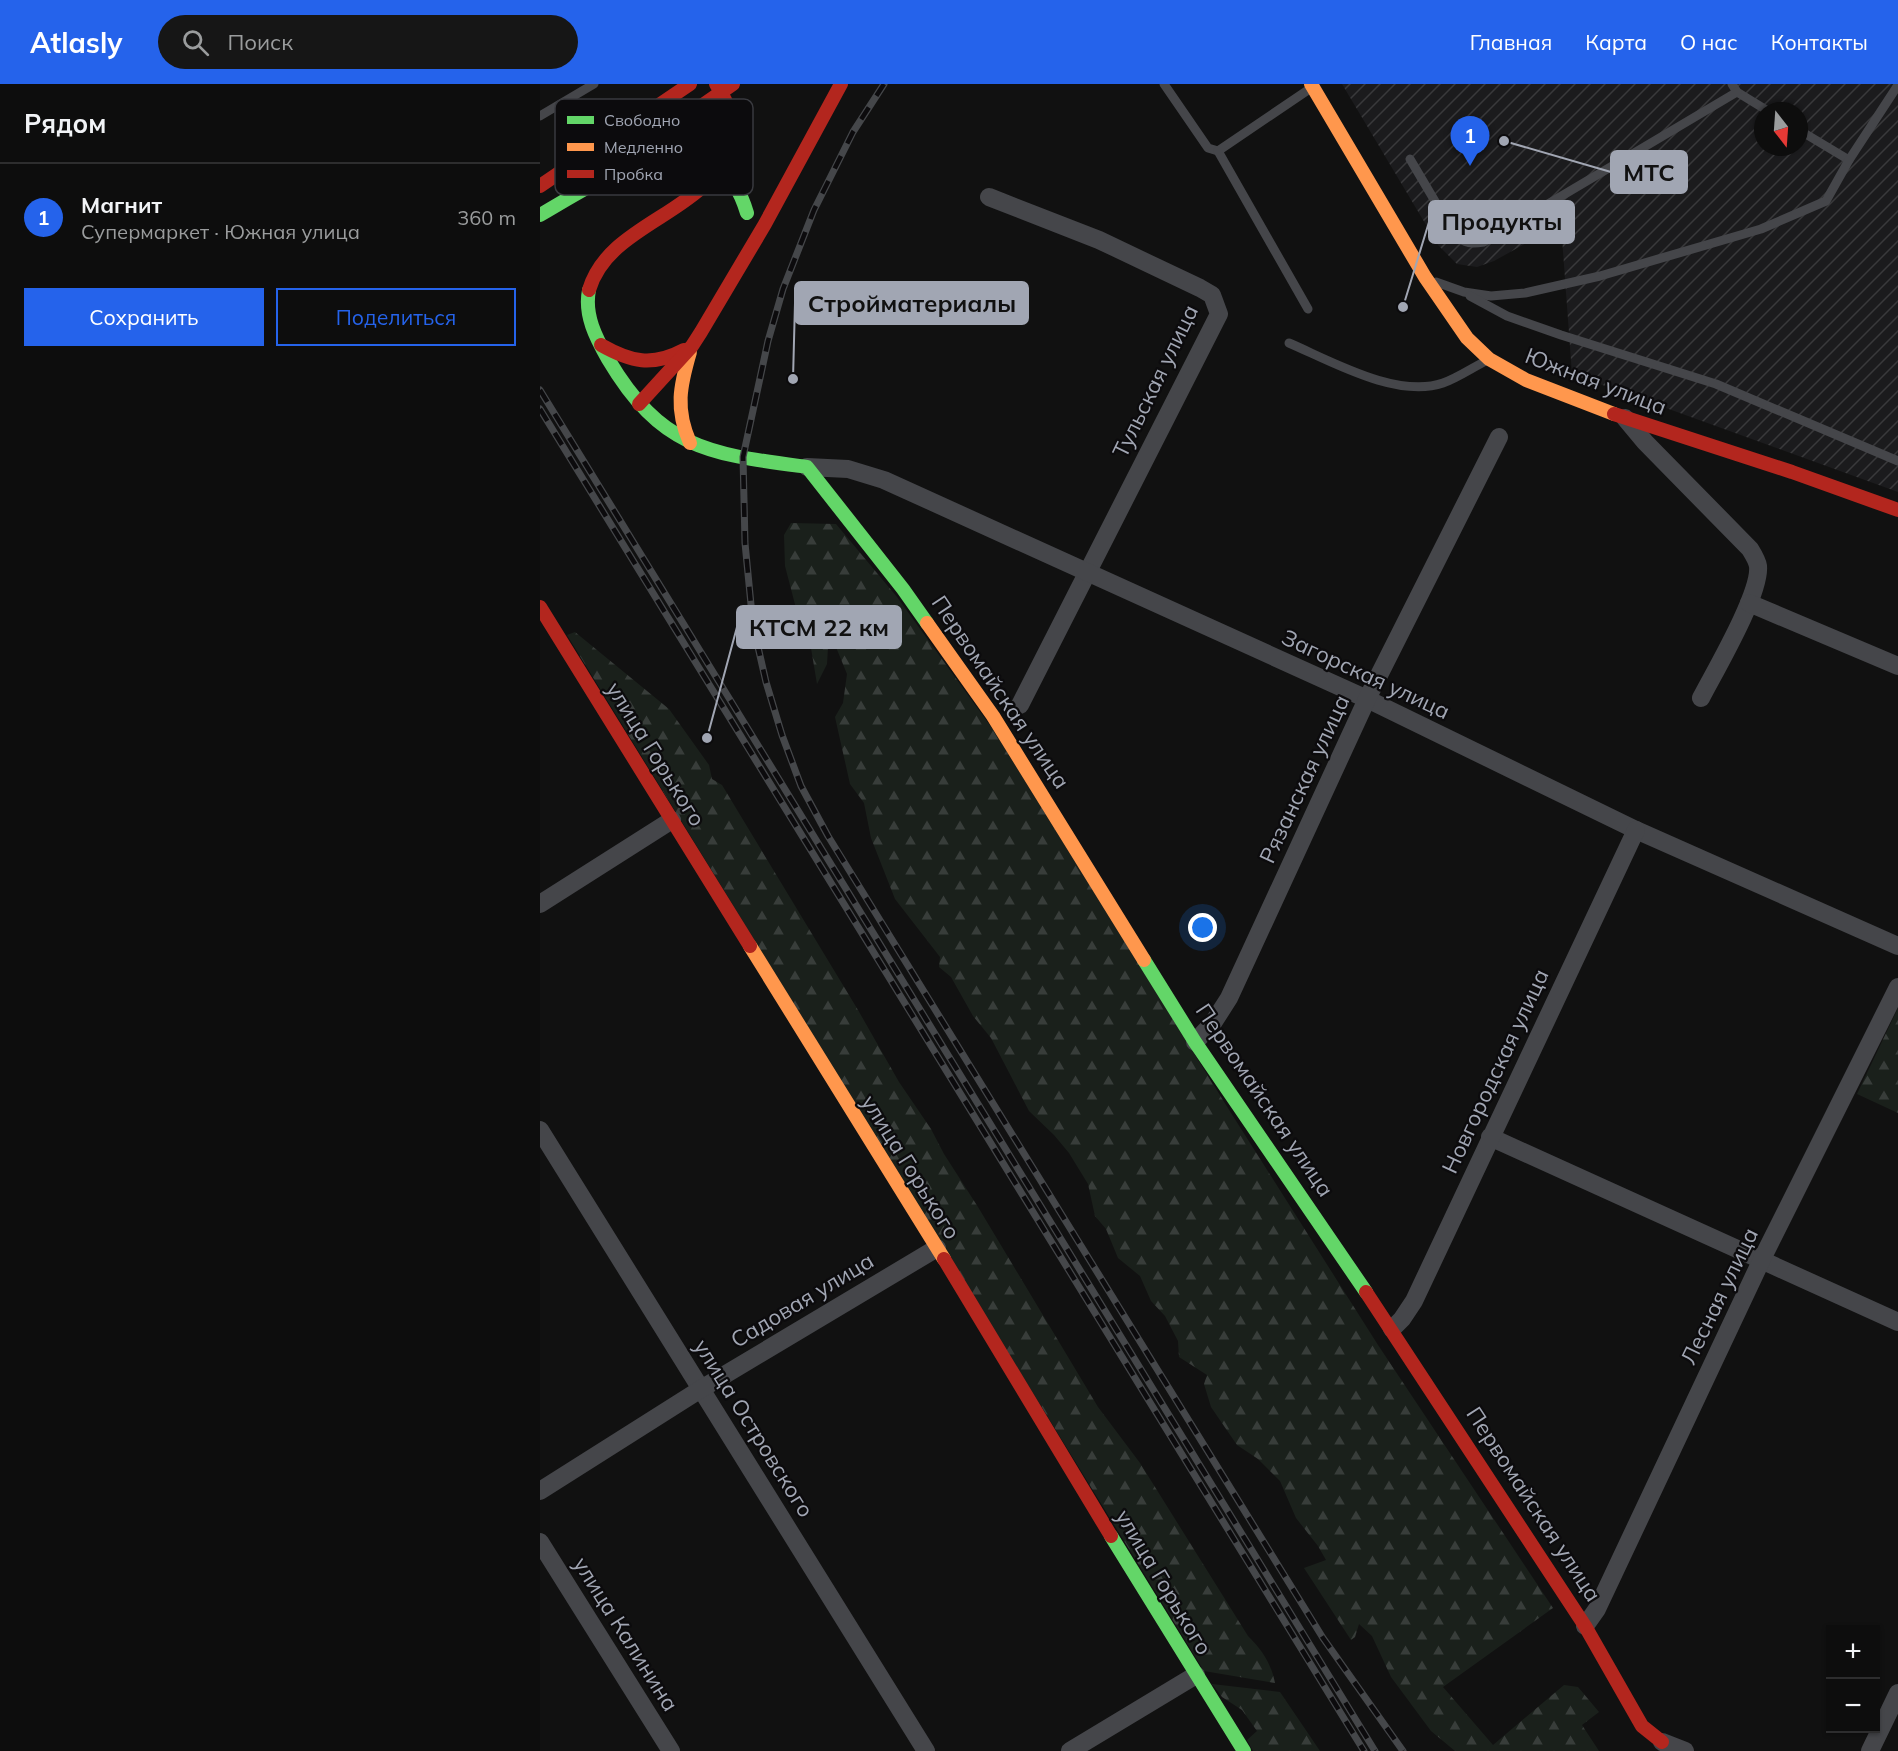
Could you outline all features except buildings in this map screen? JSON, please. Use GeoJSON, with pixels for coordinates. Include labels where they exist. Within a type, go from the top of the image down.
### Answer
{"type":"FeatureCollection","features":[{"type":"Feature","properties":{"kind":"street"},"geometry":{"type":"LineString","coordinates":[[668,99],[690,84]]}},
{"type":"Feature","properties":{"kind":"street"},"geometry":{"type":"LineString","coordinates":[[716,84],[725,99]]}},
{"type":"Feature","properties":{"kind":"street"},"geometry":{"type":"LineString","coordinates":[[712,99],[734,84]]}},
{"type":"Feature","properties":{"kind":"street"},"geometry":{"type":"LineString","coordinates":[[639,404],[692,346],[765,224],[841,84]]}},
{"type":"Feature","properties":{"kind":"street","name":"Южная улица"},"geometry":{"type":"LineString","coordinates":[[1312,85],[1425,277],[1467,338],[1489,359],[1526,380],[1625,417],[1898,510]]}},
{"type":"Feature","properties":{"kind":"street"},"geometry":{"type":"LineString","coordinates":[[540,186],[555,176]]}},
{"type":"Feature","properties":{"kind":"street"},"geometry":{"type":"LineString","coordinates":[[540,215],[570,195]]}},
{"type":"Feature","properties":{"kind":"street"},"geometry":{"type":"LineString","coordinates":[[540,215],[578,195]]}},
{"type":"Feature","properties":{"kind":"street"},"geometry":{"type":"LineString","coordinates":[[689,195],[626,241],[602,263],[593,278],[588,291],[588,311],[601,345],[639,404],[667,430],[690,443],[743,457],[807,467]]}},
{"type":"Feature","properties":{"kind":"street"},"geometry":{"type":"LineString","coordinates":[[735,272],[745,224],[741,195]]}},
{"type":"Feature","properties":{"kind":"street","name":"Тульская улица"},"geometry":{"type":"LineString","coordinates":[[989,197],[1099,240],[1200,288],[1212,296],[1219,314],[1020,705]]}},
{"type":"Feature","properties":{"kind":"street"},"geometry":{"type":"LineString","coordinates":[[601,345],[630,360],[648,362],[671,358],[692,346]]}},
{"type":"Feature","properties":{"kind":"street"},"geometry":{"type":"LineString","coordinates":[[690,443],[683,429],[679,410],[679,392],[692,346]]}},
{"type":"Feature","properties":{"kind":"street"},"geometry":{"type":"LineString","coordinates":[[1625,417],[1645,442],[1750,549],[1758,564],[1757,581],[1749,603],[1701,698]]}},
{"type":"Feature","properties":{"kind":"street","name":"Рязанская улица"},"geometry":{"type":"LineString","coordinates":[[1195,1042],[1213,1023],[1228,998],[1367,699],[1499,437]]}},
{"type":"Feature","properties":{"kind":"street","name":"Загорская улица"},"geometry":{"type":"LineString","coordinates":[[807,467],[849,469],[884,480],[1367,699],[1636,830],[1898,946]]}},
{"type":"Feature","properties":{"kind":"street","name":"Первомайская улица"},"geometry":{"type":"LineString","coordinates":[[807,467],[903,589],[993,716],[1195,1042],[1392,1329],[1585,1626],[1642,1726],[1659,1745],[1685,1751]]}},
{"type":"Feature","properties":{"kind":"street"},"geometry":{"type":"LineString","coordinates":[[1749,603],[1898,666]]}},
{"type":"Feature","properties":{"kind":"street","name":"улица Горького"},"geometry":{"type":"LineString","coordinates":[[540,607],[937,1248],[1244,1751]]}},
{"type":"Feature","properties":{"kind":"street"},"geometry":{"type":"LineString","coordinates":[[540,904],[672,820]]}},
{"type":"Feature","properties":{"kind":"street","name":"Новгородская улица"},"geometry":{"type":"LineString","coordinates":[[1392,1329],[1414,1301],[1636,830]]}},
{"type":"Feature","properties":{"kind":"street","name":"Лесная улица"},"geometry":{"type":"LineString","coordinates":[[1585,1626],[1596,1609],[1762,1259],[1898,987]]}},
{"type":"Feature","properties":{"kind":"street","name":"улица Островского"},"geometry":{"type":"LineString","coordinates":[[540,1130],[926,1751]]}},
{"type":"Feature","properties":{"kind":"street"},"geometry":{"type":"LineString","coordinates":[[1490,1137],[1898,1322]]}},
{"type":"Feature","properties":{"kind":"street","name":"Садовая улица"},"geometry":{"type":"LineString","coordinates":[[540,1491],[701,1389],[937,1248]]}},
{"type":"Feature","properties":{"kind":"street","name":"улица Калинина"},"geometry":{"type":"LineString","coordinates":[[540,1542],[670,1751]]}},
{"type":"Feature","properties":{"kind":"street"},"geometry":{"type":"LineString","coordinates":[[1070,1751],[1196,1675]]}},
{"type":"Feature","properties":{"kind":"street"},"geometry":{"type":"LineString","coordinates":[[1870,1751],[1898,1693]]}},
{"type":"Feature","properties":{"kind":"lane"},"geometry":{"type":"LineString","coordinates":[[569,99],[594,84]]}},
{"type":"Feature","properties":{"kind":"lane"},"geometry":{"type":"LineString","coordinates":[[1164,84],[1208,148],[1218,151],[1308,309]]}},
{"type":"Feature","properties":{"kind":"lane"},"geometry":{"type":"LineString","coordinates":[[1218,151],[1312,85]]}},
{"type":"Feature","properties":{"kind":"lane"},"geometry":{"type":"LineString","coordinates":[[1464,292],[1491,296],[1557,287],[1761,229],[1826,201],[1849,160],[1898,85]]}},
{"type":"Feature","properties":{"kind":"lane"},"geometry":{"type":"LineString","coordinates":[[1410,159],[1455,235],[1462,242],[1472,244],[1484,242],[1735,88],[1755,102]]}},
{"type":"Feature","properties":{"kind":"lane"},"geometry":{"type":"LineString","coordinates":[[540,116],[555,107]]}},
{"type":"Feature","properties":{"kind":"lane"},"geometry":{"type":"LineString","coordinates":[[1808,135],[1849,160]]}},
{"type":"Feature","properties":{"kind":"lane"},"geometry":{"type":"LineString","coordinates":[[1425,277],[1464,292],[1507,316],[1561,336],[1716,384],[1898,462]]}},
{"type":"Feature","properties":{"kind":"lane"},"geometry":{"type":"LineString","coordinates":[[1289,343],[1382,382],[1409,388],[1442,384],[1489,359]]}},
{"type":"Feature","properties":{"kind":"shaded area"},"geometry":{"type":"Polygon","coordinates":[[[1342,84],[1898,84],[1898,492],[1572,374],[1561,224],[1494,261],[1477,267],[1457,264],[1438,245],[1342,84]]]}},
{"type":"Feature","properties":{"kind":"green space"},"geometry":{"type":"Polygon","coordinates":[[[791,523],[836,524],[897,597],[994,731],[1378,1345],[1553,1608],[1443,1687],[1493,1745],[1564,1685],[1578,1687],[1599,1712],[1582,1725],[1599,1751],[1455,1751],[1431,1731],[1391,1677],[1372,1636],[1359,1624],[1355,1637],[1351,1640],[1304,1568],[1326,1560],[1296,1518],[1280,1481],[1258,1459],[1237,1445],[1211,1407],[1204,1384],[1207,1375],[1179,1357],[1178,1341],[1165,1316],[1151,1301],[1140,1276],[1118,1258],[1106,1229],[1095,1216],[1088,1184],[1069,1153],[1029,1111],[991,1038],[973,1016],[951,977],[939,967],[940,957],[895,899],[871,838],[864,803],[850,784],[835,717],[843,703],[847,674],[829,630],[827,664],[817,684],[810,642],[797,612],[785,566],[784,535],[791,523]]]}},
{"type":"Feature","properties":{"kind":"green space"},"geometry":{"type":"Polygon","coordinates":[[[575,632],[669,709],[709,765],[712,779],[722,785],[899,1082],[931,1129],[1098,1407],[1140,1463],[1248,1636],[1258,1646],[1271,1669],[1275,1683],[1204,1671],[567,635],[575,632]]]}},
{"type":"Feature","properties":{"kind":"green space"},"geometry":{"type":"Polygon","coordinates":[[[1898,1008],[1898,1113],[1857,1094],[1898,1008]]]}},
{"type":"Feature","properties":{"kind":"green space"},"geometry":{"type":"Polygon","coordinates":[[[1212,1684],[1280,1692],[1320,1751],[1253,1751],[1247,1740],[1257,1731],[1242,1710],[1222,1697],[1212,1684]]]}},
{"type":"Feature","properties":{"kind":"railway"},"geometry":{"type":"LineString","coordinates":[[884,84],[853,132],[814,210],[783,289],[768,341],[743,457],[745,543],[753,625],[766,682],[782,735],[801,786],[828,836],[1323,1638],[1403,1751]]}},
{"type":"Feature","properties":{"kind":"railway"},"geometry":{"type":"LineString","coordinates":[[540,390],[1375,1751]]}},
{"type":"Feature","properties":{"kind":"railway"},"geometry":{"type":"LineString","coordinates":[[540,409],[1364,1751]]}},
{"type":"Feature","properties":{"kind":"traffic: fast"},"geometry":{"type":"LineString","coordinates":[[540,215],[575,195]]}},
{"type":"Feature","properties":{"kind":"traffic: fast"},"geometry":{"type":"LineString","coordinates":[[739,195],[747,213]]}},
{"type":"Feature","properties":{"kind":"traffic: fast"},"geometry":{"type":"LineString","coordinates":[[589,290],[588,308],[599,343],[628,389],[648,412],[669,430],[691,442],[716,451],[807,467],[927,623]]}},
{"type":"Feature","properties":{"kind":"traffic: fast"},"geometry":{"type":"LineString","coordinates":[[1144,960],[1195,1042],[1366,1292]]}},
{"type":"Feature","properties":{"kind":"traffic: fast"},"geometry":{"type":"LineString","coordinates":[[1111,1536],[1244,1751]]}},
{"type":"Feature","properties":{"kind":"traffic: slow"},"geometry":{"type":"LineString","coordinates":[[1311,84],[1425,277],[1467,338],[1489,359],[1526,380],[1614,414]]}},
{"type":"Feature","properties":{"kind":"traffic: slow"},"geometry":{"type":"LineString","coordinates":[[690,352],[681,397],[682,419],[690,443]]}},
{"type":"Feature","properties":{"kind":"traffic: slow"},"geometry":{"type":"LineString","coordinates":[[927,623],[993,716],[1144,960]]}},
{"type":"Feature","properties":{"kind":"traffic: slow"},"geometry":{"type":"LineString","coordinates":[[750,946],[944,1259]]}},
{"type":"Feature","properties":{"kind":"traffic: jam"},"geometry":{"type":"LineString","coordinates":[[668,99],[690,84]]}},
{"type":"Feature","properties":{"kind":"traffic: jam"},"geometry":{"type":"LineString","coordinates":[[716,84],[724,99]]}},
{"type":"Feature","properties":{"kind":"traffic: jam"},"geometry":{"type":"LineString","coordinates":[[711,99],[733,84]]}},
{"type":"Feature","properties":{"kind":"traffic: jam"},"geometry":{"type":"LineString","coordinates":[[639,404],[692,346],[701,332],[765,224],[841,84]]}},
{"type":"Feature","properties":{"kind":"traffic: jam"},"geometry":{"type":"LineString","coordinates":[[540,186],[555,176]]}},
{"type":"Feature","properties":{"kind":"traffic: jam"},"geometry":{"type":"LineString","coordinates":[[589,290],[601,266],[619,246],[692,195]]}},
{"type":"Feature","properties":{"kind":"traffic: jam"},"geometry":{"type":"LineString","coordinates":[[601,345],[632,359],[642,360],[662,359],[684,350]]}},
{"type":"Feature","properties":{"kind":"traffic: jam"},"geometry":{"type":"LineString","coordinates":[[1614,414],[1792,472],[1898,510]]}},
{"type":"Feature","properties":{"kind":"traffic: jam"},"geometry":{"type":"LineString","coordinates":[[540,607],[750,946]]}},
{"type":"Feature","properties":{"kind":"traffic: jam"},"geometry":{"type":"LineString","coordinates":[[944,1259],[1111,1536]]}},
{"type":"Feature","properties":{"kind":"traffic: jam"},"geometry":{"type":"LineString","coordinates":[[1366,1292],[1585,1626],[1642,1726],[1662,1742]]}},
{"type":"Feature","properties":{"kind":"place","name":"МТС"},"geometry":{"type":"Point","coordinates":[1504,141]}},
{"type":"Feature","properties":{"kind":"place","name":"Магнит"},"geometry":{"type":"Point","coordinates":[1470,166]}},
{"type":"Feature","properties":{"kind":"place","name":"Продукты"},"geometry":{"type":"Point","coordinates":[1403,307]}},
{"type":"Feature","properties":{"kind":"place","name":"Стройматериалы"},"geometry":{"type":"Point","coordinates":[793,379]}},
{"type":"Feature","properties":{"kind":"place","name":"КТСМ 22 км"},"geometry":{"type":"Point","coordinates":[707,738]}}]}
